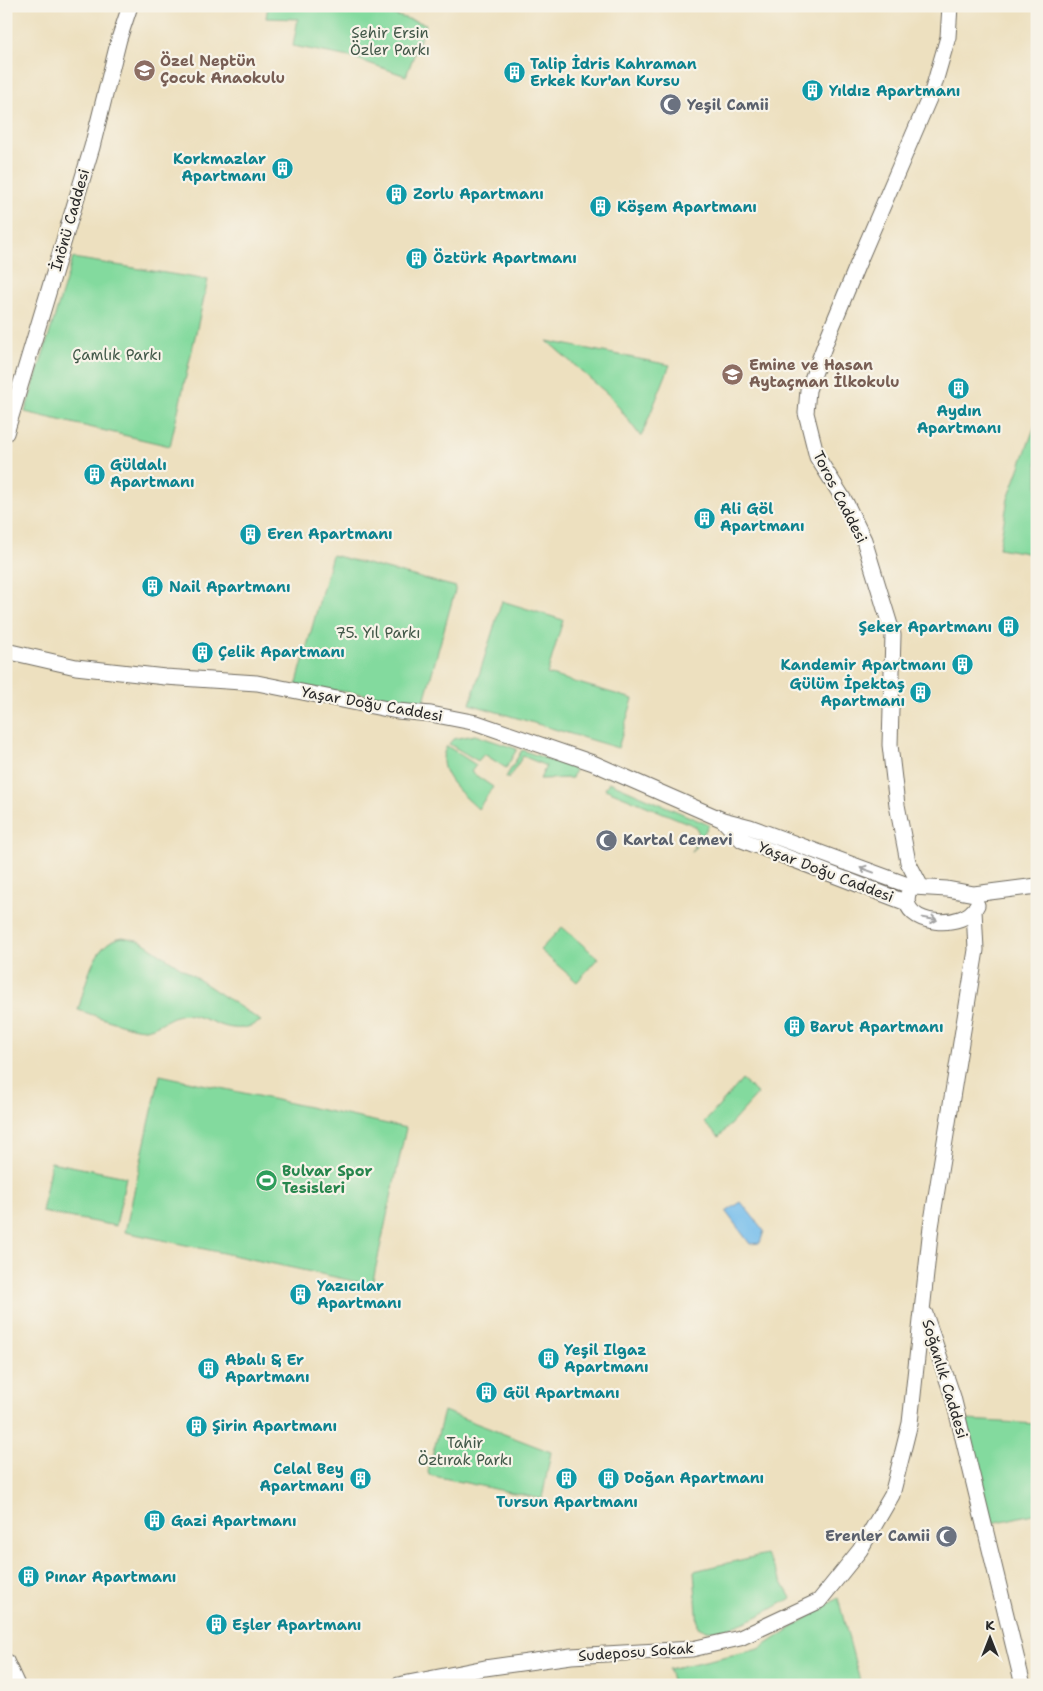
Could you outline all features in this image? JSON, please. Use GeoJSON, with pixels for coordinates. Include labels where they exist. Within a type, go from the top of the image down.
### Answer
{"type":"FeatureCollection","features":[{"type":"Feature","properties":{"kind":"street","name":"İnönü Caddesi"},"geometry":{"type":"LineString","coordinates":[[6,433],[92,147],[119,39],[130,6]]}},
{"type":"Feature","properties":{"kind":"street","name":"Toros Caddesi"},"geometry":{"type":"LineString","coordinates":[[917,887],[903,844],[890,745],[893,635],[864,540],[846,503],[817,457],[806,413],[808,390],[856,266],[934,89],[948,37],[950,6]]}},
{"type":"Feature","properties":{"kind":"street","name":"Yaşar Doğu Caddesi"},"geometry":{"type":"LineString","coordinates":[[6,651],[76,667],[165,677],[257,683],[397,712],[431,714],[477,723],[593,763],[723,820],[750,827],[917,887],[960,890],[974,894],[1037,886]]}},
{"type":"Feature","properties":{"kind":"street","name":"Yaşar Doğu Caddesi"},"geometry":{"type":"LineString","coordinates":[[723,820],[742,840],[907,903]]}},
{"type":"Feature","properties":{"kind":"street"},"geometry":{"type":"LineString","coordinates":[[917,887],[907,894],[907,903],[912,914],[921,918],[942,921],[968,915]]}},
{"type":"Feature","properties":{"kind":"street","name":"Soğanlık Caddesi"},"geometry":{"type":"LineString","coordinates":[[974,894],[977,899],[968,915],[976,950],[931,1227],[924,1310],[953,1397],[1023,1685]]}},
{"type":"Feature","properties":{"kind":"street","name":"Sudeposu Sokak"},"geometry":{"type":"LineString","coordinates":[[398,1685],[485,1668],[571,1656],[692,1649],[740,1638],[819,1601],[860,1550],[892,1495],[910,1423],[924,1310]]}},
{"type":"Feature","properties":{"kind":"street"},"geometry":{"type":"LineString","coordinates":[[6,1661],[17,1685]]}},
{"type":"Feature","properties":{"kind":"green space","name":"Şehir Ersin Özler Parkı"},"geometry":{"type":"Polygon","coordinates":[[[268,6],[363,6],[426,24],[406,76],[354,58],[293,46],[298,19],[266,18],[268,6]]]}},
{"type":"Feature","properties":{"kind":"green space","name":"Çamlık Parkı"},"geometry":{"type":"Polygon","coordinates":[[[73,258],[208,280],[170,446],[25,412],[73,258]]]}},
{"type":"Feature","properties":{"kind":"green space"},"geometry":{"type":"Polygon","coordinates":[[[547,341],[670,365],[641,437],[611,397],[547,341]]]}},
{"type":"Feature","properties":{"kind":"green space"},"geometry":{"type":"Polygon","coordinates":[[[1037,420],[1037,555],[999,548],[1008,499],[1037,420]]]}},
{"type":"Feature","properties":{"kind":"green space","name":"75. Yıl Parkı"},"geometry":{"type":"Polygon","coordinates":[[[332,555],[456,587],[424,701],[296,686],[332,555]]]}},
{"type":"Feature","properties":{"kind":"green space"},"geometry":{"type":"Polygon","coordinates":[[[502,601],[563,620],[547,674],[633,699],[618,748],[470,704],[502,601]]]}},
{"type":"Feature","properties":{"kind":"green space"},"geometry":{"type":"Polygon","coordinates":[[[475,735],[517,749],[506,768],[484,754],[478,761],[449,744],[453,739],[475,735]]]}},
{"type":"Feature","properties":{"kind":"green space"},"geometry":{"type":"Polygon","coordinates":[[[447,746],[476,765],[471,772],[493,787],[478,809],[457,789],[446,773],[443,755],[447,746]]]}},
{"type":"Feature","properties":{"kind":"green space"},"geometry":{"type":"Polygon","coordinates":[[[522,750],[575,769],[572,778],[540,779],[546,766],[523,756],[508,779],[506,777],[522,750]]]}},
{"type":"Feature","properties":{"kind":"green space"},"geometry":{"type":"Polygon","coordinates":[[[609,782],[709,825],[692,852],[699,833],[695,826],[605,789],[609,782]]]}},
{"type":"Feature","properties":{"kind":"green space"},"geometry":{"type":"Polygon","coordinates":[[[562,927],[598,958],[577,982],[540,950],[562,927]]]}},
{"type":"Feature","properties":{"kind":"green space"},"geometry":{"type":"Polygon","coordinates":[[[123,937],[141,941],[261,1021],[251,1026],[234,1028],[185,1014],[145,1029],[121,1024],[78,1010],[88,977],[97,956],[112,940],[123,937]]]}},
{"type":"Feature","properties":{"kind":"green space","name":"Bulvar Spor Tesisleri"},"geometry":{"type":"Polygon","coordinates":[[[160,1075],[406,1128],[372,1285],[125,1232],[160,1075]]]}},
{"type":"Feature","properties":{"kind":"green space"},"geometry":{"type":"Polygon","coordinates":[[[742,1080],[758,1094],[719,1137],[704,1123],[742,1080]]]}},
{"type":"Feature","properties":{"kind":"green space"},"geometry":{"type":"Polygon","coordinates":[[[51,1162],[126,1177],[116,1226],[42,1212],[51,1162]]]}},
{"type":"Feature","properties":{"kind":"green space","name":"Tahir Öztırak Parkı"},"geometry":{"type":"Polygon","coordinates":[[[444,1411],[551,1452],[542,1499],[429,1475],[428,1472],[444,1411]]]}},
{"type":"Feature","properties":{"kind":"green space"},"geometry":{"type":"Polygon","coordinates":[[[967,1420],[1037,1424],[1037,1513],[984,1525],[967,1420]]]}},
{"type":"Feature","properties":{"kind":"green space"},"geometry":{"type":"Polygon","coordinates":[[[766,1554],[791,1598],[759,1616],[732,1627],[707,1630],[698,1627],[694,1571],[766,1554]]]}},
{"type":"Feature","properties":{"kind":"green space"},"geometry":{"type":"Polygon","coordinates":[[[838,1598],[861,1685],[673,1685],[669,1669],[759,1649],[838,1598]]]}},
{"type":"Feature","properties":{"kind":"water"},"geometry":{"type":"Polygon","coordinates":[[[741,1202],[764,1231],[760,1243],[750,1244],[726,1212],[741,1202]]]}},
{"type":"Feature","properties":{"kind":"place","name":"Özel Neptün Çocuk Anaokulu"},"geometry":{"type":"Point","coordinates":[144,70]}},
{"type":"Feature","properties":{"kind":"place","name":"Talip İdris Kahraman Erkek Kur'an Kursu"},"geometry":{"type":"Point","coordinates":[514,73]}},
{"type":"Feature","properties":{"kind":"place","name":"Yıldız Apartmanı"},"geometry":{"type":"Point","coordinates":[813,91]}},
{"type":"Feature","properties":{"kind":"place","name":"Yeşil Camii"},"geometry":{"type":"Point","coordinates":[671,105]}},
{"type":"Feature","properties":{"kind":"place","name":"Korkmazlar Apartmanı"},"geometry":{"type":"Point","coordinates":[282,168]}},
{"type":"Feature","properties":{"kind":"place","name":"Zorlu Apartmanı"},"geometry":{"type":"Point","coordinates":[397,194]}},
{"type":"Feature","properties":{"kind":"place","name":"Köşem Apartmanı"},"geometry":{"type":"Point","coordinates":[601,207]}},
{"type":"Feature","properties":{"kind":"place","name":"Öztürk Apartmanı"},"geometry":{"type":"Point","coordinates":[417,258]}},
{"type":"Feature","properties":{"kind":"place","name":"Emine ve Hasan Aytaçman İlkokulu"},"geometry":{"type":"Point","coordinates":[733,374]}},
{"type":"Feature","properties":{"kind":"place","name":"Aydın Apartmanı"},"geometry":{"type":"Point","coordinates":[959,388]}},
{"type":"Feature","properties":{"kind":"place","name":"Güldalı Apartmanı"},"geometry":{"type":"Point","coordinates":[94,474]}},
{"type":"Feature","properties":{"kind":"place","name":"Ali Göl Apartmanı"},"geometry":{"type":"Point","coordinates":[704,518]}},
{"type":"Feature","properties":{"kind":"place","name":"Eren Apartmanı"},"geometry":{"type":"Point","coordinates":[251,534]}},
{"type":"Feature","properties":{"kind":"place","name":"Nail Apartmanı"},"geometry":{"type":"Point","coordinates":[153,587]}},
{"type":"Feature","properties":{"kind":"place","name":"Şeker Apartmanı"},"geometry":{"type":"Point","coordinates":[1008,627]}},
{"type":"Feature","properties":{"kind":"place","name":"Çelik Apartmanı"},"geometry":{"type":"Point","coordinates":[202,652]}},
{"type":"Feature","properties":{"kind":"place","name":"Kandemir Apartmanı"},"geometry":{"type":"Point","coordinates":[962,665]}},
{"type":"Feature","properties":{"kind":"place","name":"Gülüm İpektaş Apartmanı"},"geometry":{"type":"Point","coordinates":[921,693]}},
{"type":"Feature","properties":{"kind":"place","name":"Kartal Cemevi"},"geometry":{"type":"Point","coordinates":[607,840]}},
{"type":"Feature","properties":{"kind":"place","name":"Barut Apartmanı"},"geometry":{"type":"Point","coordinates":[794,1027]}},
{"type":"Feature","properties":{"kind":"place","name":"Bulvar Spor Tesisleri"},"geometry":{"type":"Point","coordinates":[266,1180]}},
{"type":"Feature","properties":{"kind":"place","name":"Yazıcılar Apartmanı"},"geometry":{"type":"Point","coordinates":[301,1295]}},
{"type":"Feature","properties":{"kind":"place","name":"Yeşil Ilgaz Apartmanı"},"geometry":{"type":"Point","coordinates":[548,1359]}},
{"type":"Feature","properties":{"kind":"place","name":"Abalı & Er Apartmanı"},"geometry":{"type":"Point","coordinates":[209,1369]}},
{"type":"Feature","properties":{"kind":"place","name":"Gül Apartmanı"},"geometry":{"type":"Point","coordinates":[487,1393]}},
{"type":"Feature","properties":{"kind":"place","name":"Şirin Apartmanı"},"geometry":{"type":"Point","coordinates":[196,1426]}},
{"type":"Feature","properties":{"kind":"place","name":"Celal Bey Apartmanı"},"geometry":{"type":"Point","coordinates":[360,1478]}},
{"type":"Feature","properties":{"kind":"place","name":"Doğan Apartmanı"},"geometry":{"type":"Point","coordinates":[608,1478]}},
{"type":"Feature","properties":{"kind":"place","name":"Tursun Apartmanı"},"geometry":{"type":"Point","coordinates":[567,1479]}},
{"type":"Feature","properties":{"kind":"place","name":"Gazi Apartmanı"},"geometry":{"type":"Point","coordinates":[155,1521]}},
{"type":"Feature","properties":{"kind":"place","name":"Erenler Camii"},"geometry":{"type":"Point","coordinates":[946,1536]}},
{"type":"Feature","properties":{"kind":"place","name":"Pınar Apartmanı"},"geometry":{"type":"Point","coordinates":[29,1577]}},
{"type":"Feature","properties":{"kind":"place","name":"Eşler Apartmanı"},"geometry":{"type":"Point","coordinates":[216,1625]}}]}
